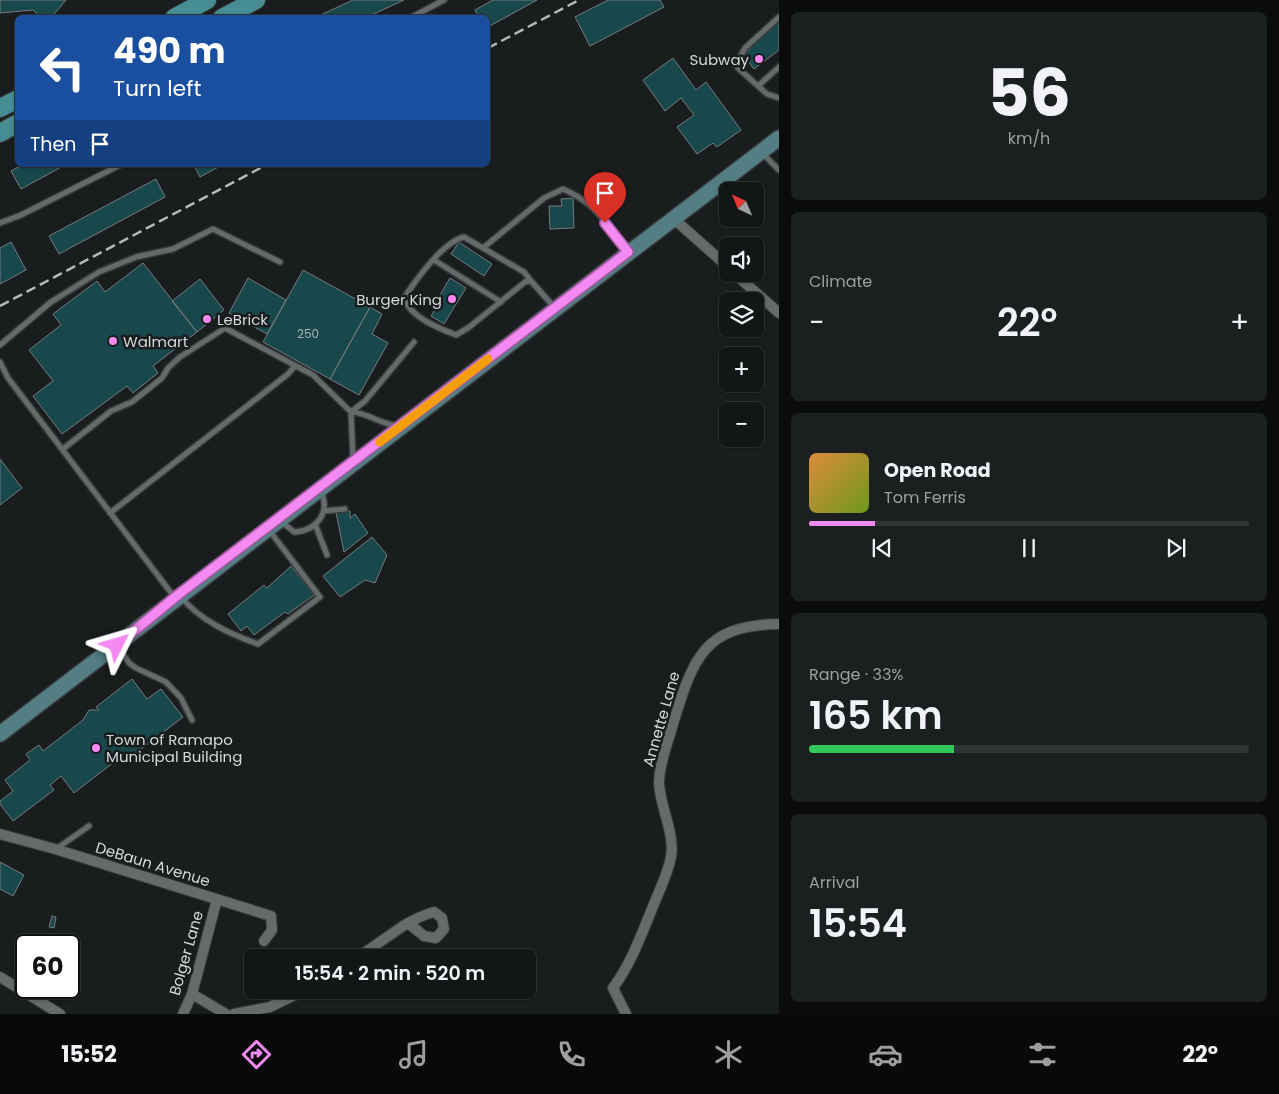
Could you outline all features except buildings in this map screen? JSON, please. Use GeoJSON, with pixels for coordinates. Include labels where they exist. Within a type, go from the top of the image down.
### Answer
{"type":"FeatureCollection","features":[{"type":"Feature","properties":{"kind":"highway"},"geometry":{"type":"LineString","coordinates":[[180,15],[207,0]]}},
{"type":"Feature","properties":{"kind":"highway"},"geometry":{"type":"LineString","coordinates":[[228,15],[256,0]]}},
{"type":"Feature","properties":{"kind":"highway"},"geometry":{"type":"LineString","coordinates":[[0,108],[15,100]]}},
{"type":"Feature","properties":{"kind":"highway"},"geometry":{"type":"LineString","coordinates":[[0,132],[15,125]]}},
{"type":"Feature","properties":{"kind":"main road"},"geometry":{"type":"LineString","coordinates":[[0,734],[117,645],[177,596],[779,138]]}},
{"type":"Feature","properties":{"kind":"street"},"geometry":{"type":"LineString","coordinates":[[672,218],[719,260]]}},
{"type":"Feature","properties":{"kind":"street"},"geometry":{"type":"LineString","coordinates":[[743,282],[779,313]]}},
{"type":"Feature","properties":{"kind":"street","name":"Annette Lane"},"geometry":{"type":"LineString","coordinates":[[626,1014],[613,988],[631,961],[666,875],[671,855],[659,784],[660,766],[690,671],[701,656],[724,634],[757,624],[779,624]]}},
{"type":"Feature","properties":{"kind":"street","name":"DeBaun Avenue"},"geometry":{"type":"LineString","coordinates":[[0,834],[55,849],[271,916],[272,930],[264,941]]}},
{"type":"Feature","properties":{"kind":"street","name":"Bolger Lane"},"geometry":{"type":"LineString","coordinates":[[183,1014],[192,994],[217,899]]}},
{"type":"Feature","properties":{"kind":"street"},"geometry":{"type":"LineString","coordinates":[[370,949],[408,923]]}},
{"type":"Feature","properties":{"kind":"street"},"geometry":{"type":"LineString","coordinates":[[0,977],[60,1014]]}},
{"type":"Feature","properties":{"kind":"street"},"geometry":{"type":"LineString","coordinates":[[192,994],[226,1014]]}},
{"type":"Feature","properties":{"kind":"street"},"geometry":{"type":"LineString","coordinates":[[234,1014],[270,1008],[288,999]]}},
{"type":"Feature","properties":{"kind":"lane"},"geometry":{"type":"LineString","coordinates":[[416,15],[444,0]]}},
{"type":"Feature","properties":{"kind":"lane"},"geometry":{"type":"LineString","coordinates":[[779,18],[745,48],[737,59],[738,68],[766,94],[779,98]]}},
{"type":"Feature","properties":{"kind":"lane"},"geometry":{"type":"LineString","coordinates":[[758,86],[779,67]]}},
{"type":"Feature","properties":{"kind":"lane"},"geometry":{"type":"LineString","coordinates":[[761,151],[779,170]]}},
{"type":"Feature","properties":{"kind":"lane"},"geometry":{"type":"LineString","coordinates":[[0,222],[21,215],[116,167]]}},
{"type":"Feature","properties":{"kind":"lane"},"geometry":{"type":"LineString","coordinates":[[483,248],[544,198],[563,189],[581,197],[594,208],[628,252]]}},
{"type":"Feature","properties":{"kind":"lane"},"geometry":{"type":"LineString","coordinates":[[0,345],[51,302],[99,272],[136,257],[173,249],[213,229],[280,262]]}},
{"type":"Feature","properties":{"kind":"lane"},"geometry":{"type":"LineString","coordinates":[[531,282],[525,282],[468,328],[456,335],[413,312],[406,306],[404,298],[434,260],[456,239],[464,237],[524,272],[555,308]]}},
{"type":"Feature","properties":{"kind":"lane"},"geometry":{"type":"LineString","coordinates":[[434,260],[500,302]]}},
{"type":"Feature","properties":{"kind":"lane"},"geometry":{"type":"LineString","coordinates":[[63,449],[111,412],[132,402],[162,378],[168,368],[180,357],[218,330],[225,328],[314,375],[351,412],[354,441],[353,462]]}},
{"type":"Feature","properties":{"kind":"lane"},"geometry":{"type":"LineString","coordinates":[[351,412],[365,401],[414,342]]}},
{"type":"Feature","properties":{"kind":"lane"},"geometry":{"type":"LineString","coordinates":[[0,362],[8,378],[110,513],[177,596],[193,611],[238,637],[258,644],[320,597],[273,524]]}},
{"type":"Feature","properties":{"kind":"lane"},"geometry":{"type":"LineString","coordinates":[[110,513],[288,374],[295,366]]}},
{"type":"Feature","properties":{"kind":"lane"},"geometry":{"type":"LineString","coordinates":[[351,412],[362,413],[384,424],[400,427]]}},
{"type":"Feature","properties":{"kind":"lane"},"geometry":{"type":"LineString","coordinates":[[273,524],[294,532],[302,531],[315,524],[324,511],[325,499],[319,488]]}},
{"type":"Feature","properties":{"kind":"lane"},"geometry":{"type":"LineString","coordinates":[[324,511],[345,509]]}},
{"type":"Feature","properties":{"kind":"lane"},"geometry":{"type":"LineString","coordinates":[[315,524],[327,555]]}},
{"type":"Feature","properties":{"kind":"lane"},"geometry":{"type":"LineString","coordinates":[[117,645],[136,668],[166,682],[182,698],[192,720]]}},
{"type":"Feature","properties":{"kind":"lane"},"geometry":{"type":"LineString","coordinates":[[55,849],[89,826]]}},
{"type":"Feature","properties":{"kind":"railway"},"geometry":{"type":"LineString","coordinates":[[490,47],[579,0]]}},
{"type":"Feature","properties":{"kind":"railway"},"geometry":{"type":"LineString","coordinates":[[0,306],[262,167]]}},
{"type":"Feature","properties":{"kind":"slow traffic"},"geometry":{"type":"LineString","coordinates":[[380,442],[488,359]]}},
{"type":"Feature","properties":{"kind":"place","name":"Subway"},"geometry":{"type":"Point","coordinates":[759,59]}},
{"type":"Feature","properties":{"kind":"place","name":"Burger King"},"geometry":{"type":"Point","coordinates":[452,299]}},
{"type":"Feature","properties":{"kind":"place","name":"LeBrick"},"geometry":{"type":"Point","coordinates":[207,319]}},
{"type":"Feature","properties":{"kind":"place","name":"Walmart"},"geometry":{"type":"Point","coordinates":[113,341]}},
{"type":"Feature","properties":{"kind":"place","name":"Town of Ramapo Municipal Building"},"geometry":{"type":"Point","coordinates":[96,748]}},
{"type":"Feature","properties":{"kind":"route"},"geometry":{"type":"LineString","coordinates":[[117,645],[179,594],[628,252],[605,223]]}}]}
